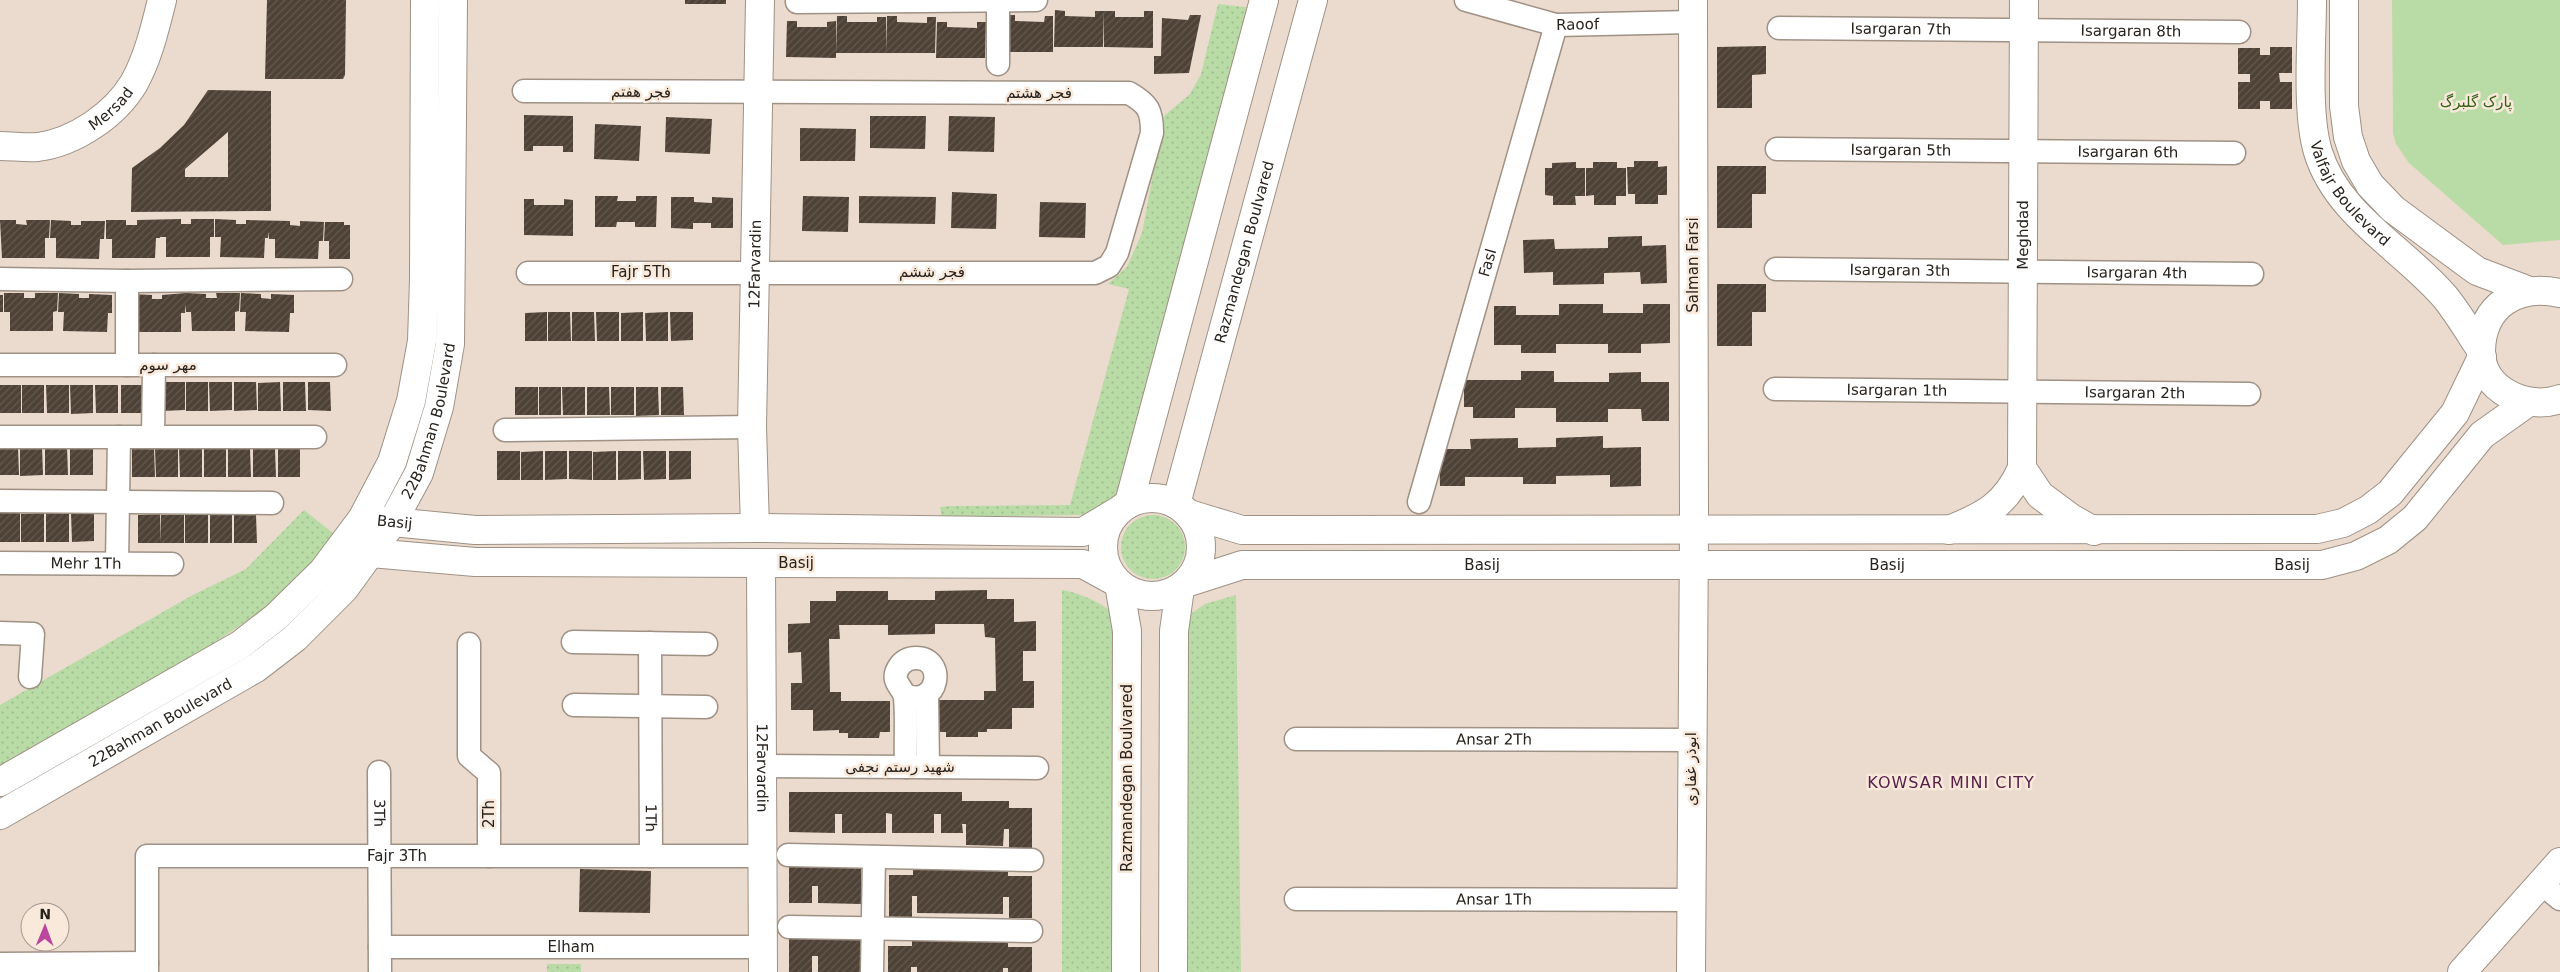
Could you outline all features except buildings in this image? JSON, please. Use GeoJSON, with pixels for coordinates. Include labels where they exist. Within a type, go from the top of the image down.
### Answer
{"type":"FeatureCollection","features":[{"type":"Feature","properties":{"kind":"main road","name":"Mersad"},"geometry":{"type":"LineString","coordinates":[[0,146],[39,146],[76,135],[108,114],[133,84],[156,28],[162,0]]}},
{"type":"Feature","properties":{"kind":"main road","name":"22Bahman Boulevard"},"geometry":{"type":"LineString","coordinates":[[0,782],[240,644],[276,616],[322,571],[362,519],[392,462],[411,401],[422,341],[424,279],[424,0]]}},
{"type":"Feature","properties":{"kind":"main road","name":"22Bahman Boulevard"},"geometry":{"type":"LineString","coordinates":[[0,815],[256,668],[295,638],[344,589],[392,523],[419,473],[439,407],[450,344],[453,0]]}},
{"type":"Feature","properties":{"kind":"main road","name":"12Farvardin"},"geometry":{"type":"LineString","coordinates":[[755,528],[752,427],[760,0]]}},
{"type":"Feature","properties":{"kind":"main road"},"geometry":{"type":"LineString","coordinates":[[1182,509],[1198,530],[1202,549],[1197,568],[1183,586],[1165,595],[1149,596],[1133,593],[1118,583],[1106,565],[1102,546],[1107,527],[1124,507],[1264,0]]}},
{"type":"Feature","properties":{"kind":"main road","name":"Razmandegan Boulvared"},"geometry":{"type":"LineString","coordinates":[[1182,509],[1313,0]]}},
{"type":"Feature","properties":{"kind":"main road","name":"Meghdad"},"geometry":{"type":"LineString","coordinates":[[1947,531],[1981,518],[2001,503],[2016,481],[2022,468],[2024,0]]}},
{"type":"Feature","properties":{"kind":"main road","name":"Valfajr Boulevard"},"geometry":{"type":"LineString","coordinates":[[2312,0],[2312,110],[2317,151],[2330,183],[2370,226],[2444,296],[2482,354],[2491,378],[2507,394],[2549,402]]}},
{"type":"Feature","properties":{"kind":"main road","name":"Valfajr Boulevard"},"geometry":{"type":"LineString","coordinates":[[2344,0],[2344,106],[2348,138],[2356,161],[2370,185],[2393,209],[2477,271],[2547,288]]}},
{"type":"Feature","properties":{"kind":"main road","name":"Salman Farsi"},"geometry":{"type":"LineString","coordinates":[[1692,11],[1694,566]]}},
{"type":"Feature","properties":{"kind":"main road"},"geometry":{"type":"LineString","coordinates":[[1124,507],[1144,498],[1160,499],[1182,509],[1242,530],[2317,530],[2344,523],[2368,510],[2390,493],[2455,413],[2482,354],[2486,323],[2503,302],[2547,288]]}},
{"type":"Feature","properties":{"kind":"main road","name":"Basij"},"geometry":{"type":"LineString","coordinates":[[1183,586],[1242,566],[2322,565],[2356,556],[2388,540],[2415,518],[2482,436],[2549,402]]}},
{"type":"Feature","properties":{"kind":"main road"},"geometry":{"type":"LineString","coordinates":[[2022,468],[2040,495],[2071,518],[2094,531]]}},
{"type":"Feature","properties":{"kind":"main road","name":"Basij"},"geometry":{"type":"LineString","coordinates":[[1118,583],[1083,564],[475,562],[371,553],[362,519],[476,530],[755,528],[1083,532],[1124,507]]}},
{"type":"Feature","properties":{"kind":"main road","name":"12Farvardin"},"geometry":{"type":"LineString","coordinates":[[761,563],[763,766],[776,855],[763,959]]}},
{"type":"Feature","properties":{"kind":"main road","name":"ابوذر غفاری"},"geometry":{"type":"LineString","coordinates":[[1691,972],[1694,566]]}},
{"type":"Feature","properties":{"kind":"main road","name":"Razmandegan Boulvared"},"geometry":{"type":"LineString","coordinates":[[1118,583],[1127,631],[1126,972]]}},
{"type":"Feature","properties":{"kind":"main road"},"geometry":{"type":"LineString","coordinates":[[1173,972],[1174,631],[1183,586]]}},
{"type":"Feature","properties":{"kind":"main road"},"geometry":{"type":"LineString","coordinates":[[2462,972],[2551,891],[2560,862]]}},
{"type":"Feature","properties":{"kind":"street"},"geometry":{"type":"LineString","coordinates":[[998,0],[998,64]]}},
{"type":"Feature","properties":{"kind":"street"},"geometry":{"type":"LineString","coordinates":[[797,2],[1036,0]]}},
{"type":"Feature","properties":{"kind":"street","name":"Raoof"},"geometry":{"type":"LineString","coordinates":[[1466,0],[1556,24],[1692,11]]}},
{"type":"Feature","properties":{"kind":"street","name":"Fasl"},"geometry":{"type":"LineString","coordinates":[[1419,502],[1556,24]]}},
{"type":"Feature","properties":{"kind":"street","name":"Isargaran 7th"},"geometry":{"type":"LineString","coordinates":[[1778,28],[2024,30]]}},
{"type":"Feature","properties":{"kind":"street","name":"Isargaran 8th"},"geometry":{"type":"LineString","coordinates":[[2024,30],[2240,32]]}},
{"type":"Feature","properties":{"kind":"street","name":"فجر هفتم"},"geometry":{"type":"LineString","coordinates":[[524,90],[758,93]]}},
{"type":"Feature","properties":{"kind":"street","name":"فجر هشتم"},"geometry":{"type":"LineString","coordinates":[[758,93],[1129,93],[1143,102],[1152,116],[1152,133],[1117,253],[1109,266]]}},
{"type":"Feature","properties":{"kind":"street","name":"Isargaran 5th"},"geometry":{"type":"LineString","coordinates":[[1777,149],[2023,151]]}},
{"type":"Feature","properties":{"kind":"street","name":"Isargaran 6th"},"geometry":{"type":"LineString","coordinates":[[2023,151],[2234,153]]}},
{"type":"Feature","properties":{"kind":"street","name":"فجر ششم"},"geometry":{"type":"LineString","coordinates":[[755,272],[1095,273],[1109,266]]}},
{"type":"Feature","properties":{"kind":"street","name":"Isargaran 3th"},"geometry":{"type":"LineString","coordinates":[[1776,269],[2022,272]]}},
{"type":"Feature","properties":{"kind":"street","name":"Fajr 5Th"},"geometry":{"type":"LineString","coordinates":[[528,273],[755,272]]}},
{"type":"Feature","properties":{"kind":"street","name":"Isargaran 4th"},"geometry":{"type":"LineString","coordinates":[[2022,272],[2252,274]]}},
{"type":"Feature","properties":{"kind":"street"},"geometry":{"type":"LineString","coordinates":[[0,279],[127,282],[341,279]]}},
{"type":"Feature","properties":{"kind":"street"},"geometry":{"type":"LineString","coordinates":[[126,365],[127,282]]}},
{"type":"Feature","properties":{"kind":"street","name":"مهر سوم"},"geometry":{"type":"LineString","coordinates":[[0,365],[335,365]]}},
{"type":"Feature","properties":{"kind":"street"},"geometry":{"type":"LineString","coordinates":[[153,437],[154,365]]}},
{"type":"Feature","properties":{"kind":"street","name":"Isargaran 1th"},"geometry":{"type":"LineString","coordinates":[[1775,389],[2021,391]]}},
{"type":"Feature","properties":{"kind":"street","name":"Isargaran 2th"},"geometry":{"type":"LineString","coordinates":[[2021,391],[2250,394]]}},
{"type":"Feature","properties":{"kind":"street"},"geometry":{"type":"LineString","coordinates":[[505,430],[752,427]]}},
{"type":"Feature","properties":{"kind":"street"},"geometry":{"type":"LineString","coordinates":[[0,437],[315,437]]}},
{"type":"Feature","properties":{"kind":"street"},"geometry":{"type":"LineString","coordinates":[[117,563],[119,437]]}},
{"type":"Feature","properties":{"kind":"street"},"geometry":{"type":"LineString","coordinates":[[0,501],[272,503]]}},
{"type":"Feature","properties":{"kind":"street","name":"Mehr 1Th"},"geometry":{"type":"LineString","coordinates":[[0,563],[172,564]]}},
{"type":"Feature","properties":{"kind":"street"},"geometry":{"type":"LineString","coordinates":[[0,633],[33,634],[30,677]]}},
{"type":"Feature","properties":{"kind":"street"},"geometry":{"type":"LineString","coordinates":[[573,642],[706,644]]}},
{"type":"Feature","properties":{"kind":"street","name":"1Th"},"geometry":{"type":"LineString","coordinates":[[650,643],[650,856]]}},
{"type":"Feature","properties":{"kind":"street","name":"2Th"},"geometry":{"type":"LineString","coordinates":[[469,644],[469,756],[489,772],[489,856]]}},
{"type":"Feature","properties":{"kind":"street"},"geometry":{"type":"LineString","coordinates":[[906,767],[916,694],[928,767]]}},
{"type":"Feature","properties":{"kind":"street"},"geometry":{"type":"LineString","coordinates":[[574,705],[706,707]]}},
{"type":"Feature","properties":{"kind":"street","name":"Ansar 2Th"},"geometry":{"type":"LineString","coordinates":[[1296,739],[1692,740]]}},
{"type":"Feature","properties":{"kind":"street","name":"شهید رستم نجفی"},"geometry":{"type":"LineString","coordinates":[[763,766],[1037,768]]}},
{"type":"Feature","properties":{"kind":"street","name":"3Th"},"geometry":{"type":"LineString","coordinates":[[379,772],[380,972]]}},
{"type":"Feature","properties":{"kind":"street","name":"Fajr 3Th"},"geometry":{"type":"LineString","coordinates":[[147,968],[147,856],[776,855],[1032,860]]}},
{"type":"Feature","properties":{"kind":"street"},"geometry":{"type":"LineString","coordinates":[[872,972],[874,857]]}},
{"type":"Feature","properties":{"kind":"street","name":"Ansar 1Th"},"geometry":{"type":"LineString","coordinates":[[1296,899],[1691,900]]}},
{"type":"Feature","properties":{"kind":"street"},"geometry":{"type":"LineString","coordinates":[[789,928],[1031,931]]}},
{"type":"Feature","properties":{"kind":"street","name":"Elham"},"geometry":{"type":"LineString","coordinates":[[380,947],[763,959]]}},
{"type":"Feature","properties":{"kind":"street"},"geometry":{"type":"LineString","coordinates":[[0,964],[147,968]]}},
{"type":"Feature","properties":{"kind":"green space","name":"پارک گلبرگ"},"geometry":{"type":"Polygon","coordinates":[[[2392,0],[2560,0],[2560,240],[2503,245],[2409,163],[2396,144],[2393,133],[2392,0]]]}},
{"type":"Feature","properties":{"kind":"green space"},"geometry":{"type":"Polygon","coordinates":[[[1218,4],[1254,8],[1119,497],[1084,515],[942,517],[940,507],[1070,505],[1129,289],[1108,284],[1127,267],[1142,233],[1164,116],[1190,94],[1201,74],[1218,4]]]}},
{"type":"Feature","properties":{"kind":"green space"},"geometry":{"type":"Polygon","coordinates":[[[304,510],[334,534],[313,564],[261,611],[192,658],[0,768],[0,705],[191,596],[246,569],[304,510]]]}},
{"type":"Feature","properties":{"kind":"green space"},"geometry":{"type":"Polygon","coordinates":[[[1153,515],[1171,521],[1179,529],[1185,547],[1179,565],[1171,573],[1153,579],[1135,573],[1127,565],[1121,547],[1127,529],[1135,521],[1153,515]]]}},
{"type":"Feature","properties":{"kind":"green space"},"geometry":{"type":"Polygon","coordinates":[[[1062,590],[1096,602],[1111,611],[1125,623],[1126,972],[1062,972],[1062,590]]]}},
{"type":"Feature","properties":{"kind":"green space"},"geometry":{"type":"Polygon","coordinates":[[[1236,595],[1241,972],[1173,972],[1176,624],[1205,604],[1236,595]]]}},
{"type":"Feature","properties":{"kind":"green space"},"geometry":{"type":"Polygon","coordinates":[[[547,964],[581,964],[581,972],[547,972],[547,964]]]}},
{"type":"Feature","properties":{"kind":"district","name":"KOWSAR MINI CITY"},"geometry":{"type":"Point","coordinates":[1951,782]}}]}
